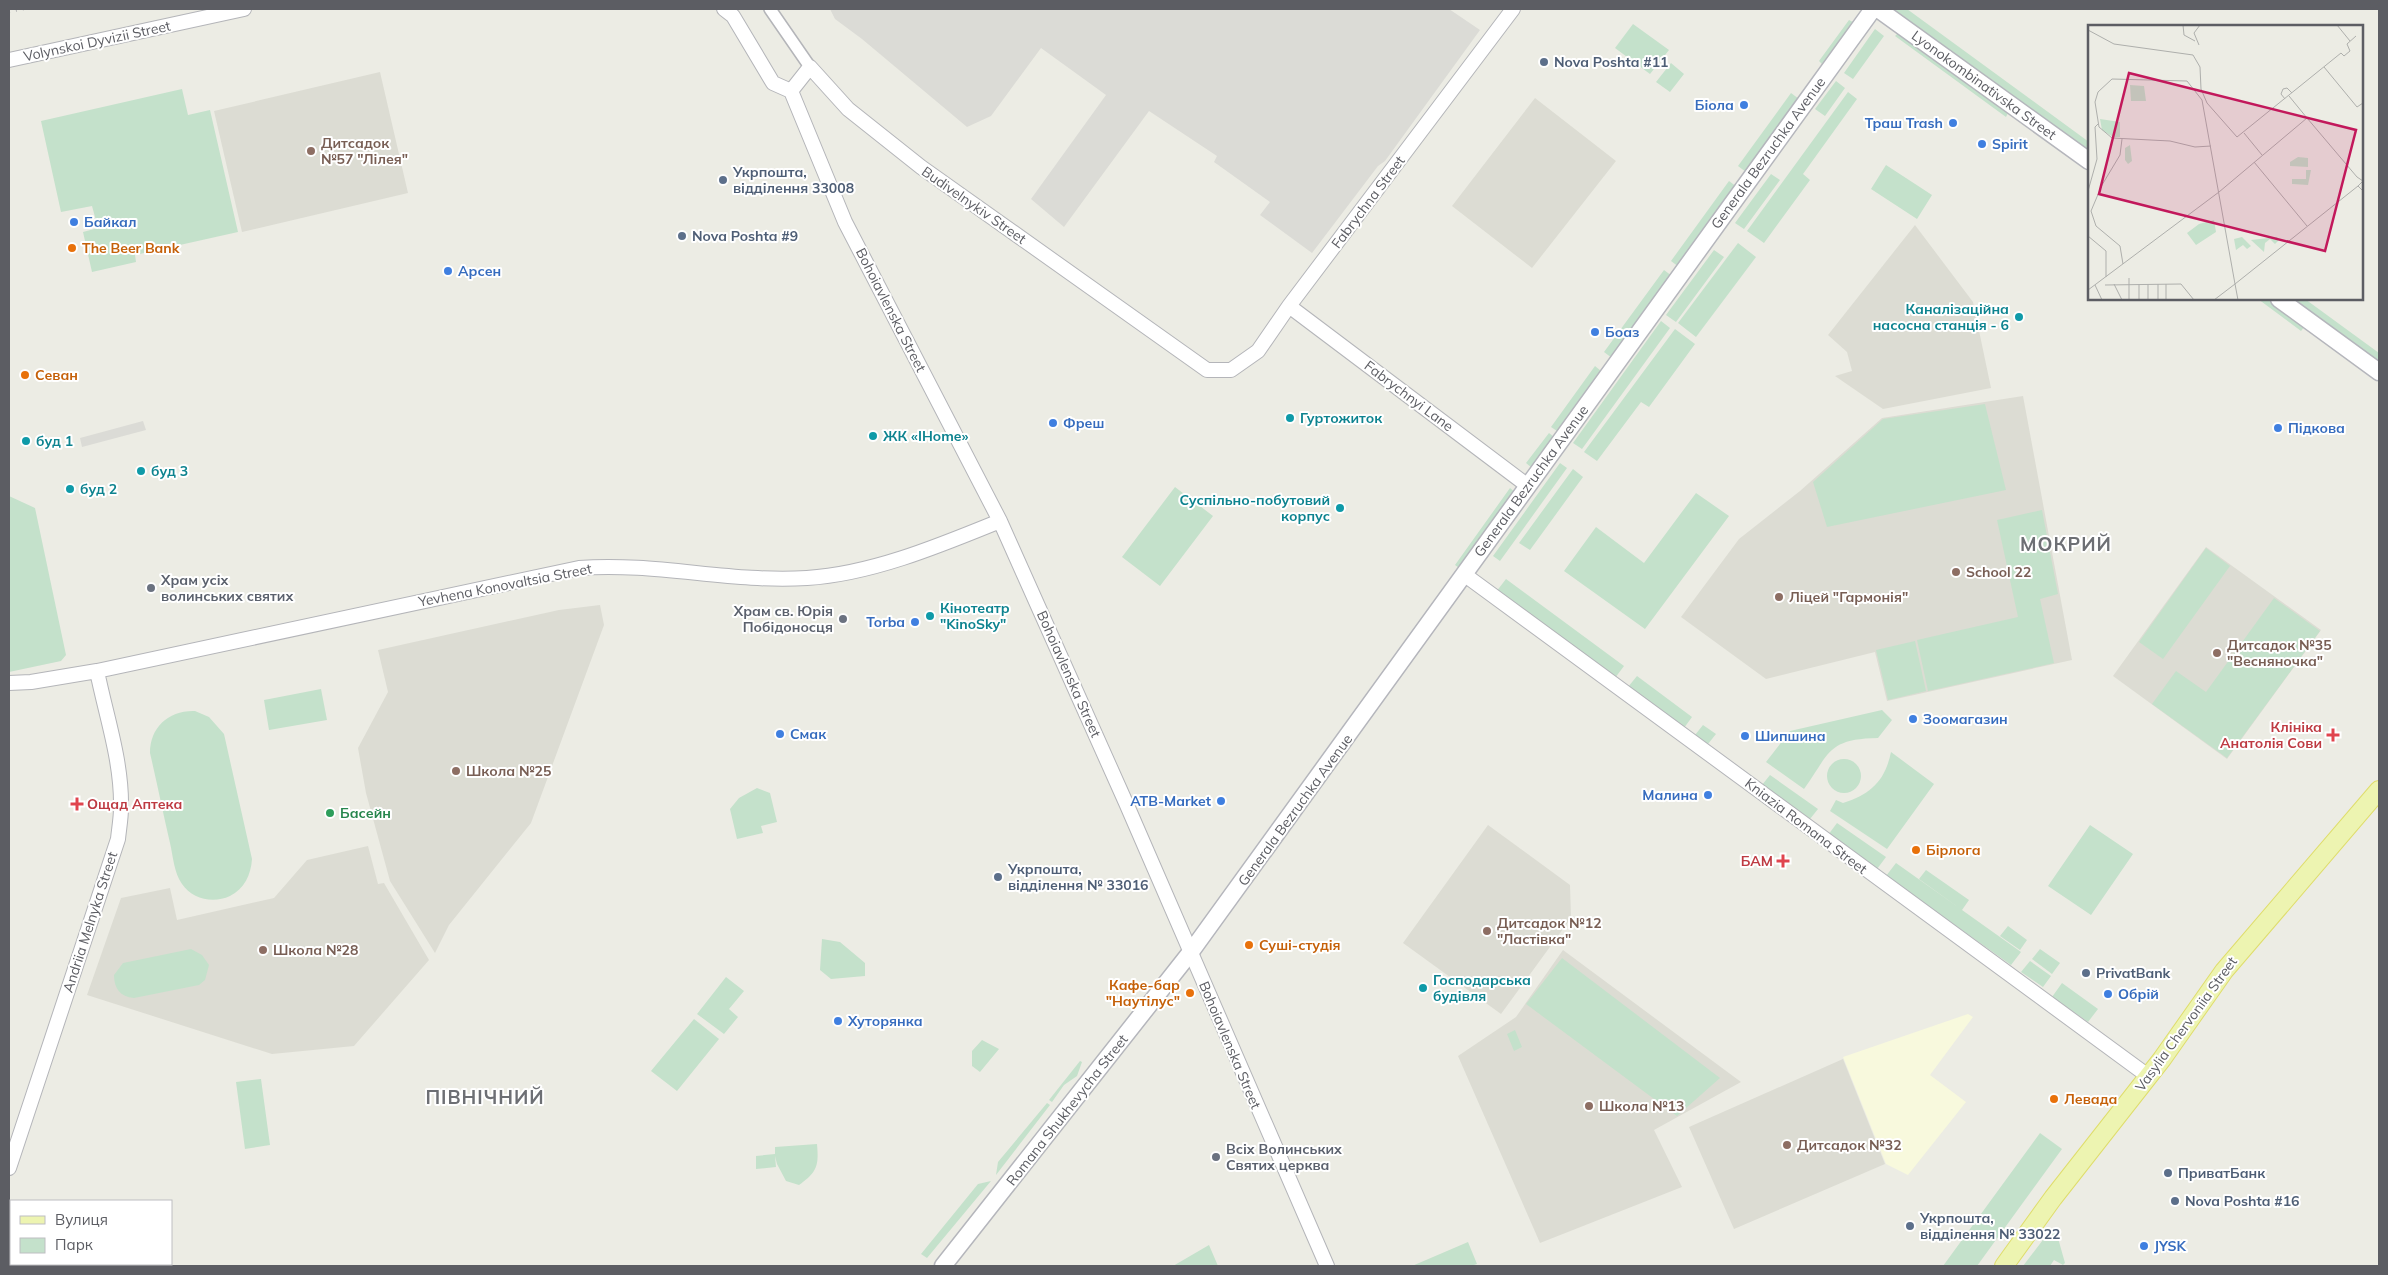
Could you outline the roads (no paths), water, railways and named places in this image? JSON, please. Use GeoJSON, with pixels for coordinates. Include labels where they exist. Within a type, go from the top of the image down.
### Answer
{"type":"FeatureCollection","features":[{"type":"Feature","properties":{"kind":"main road","name":"Generala Bezruchka Avenue"},"geometry":{"type":"LineString","coordinates":[[1190,953],[1465,575],[1872,9]]}},
{"type":"Feature","properties":{"kind":"main road","name":"Lyonokombinativska Street"},"geometry":{"type":"LineString","coordinates":[[1878,9],[2088,160]]}},
{"type":"Feature","properties":{"kind":"main road"},"geometry":{"type":"LineString","coordinates":[[2280,300],[2379,372]]}},
{"type":"Feature","properties":{"kind":"main road","name":"Vasylia Chervoniia Street"},"geometry":{"type":"LineString","coordinates":[[2004,1266],[2053,1198],[2148,1076],[2224,971],[2379,790]]}},
{"type":"Feature","properties":{"kind":"main road","name":"Romana Shukhevycha Street"},"geometry":{"type":"LineString","coordinates":[[943,1266],[1190,953]]}},
{"type":"Feature","properties":{"kind":"street","name":"Volynskoi Dyvizii Street"},"geometry":{"type":"LineString","coordinates":[[9,60],[244,9]]}},
{"type":"Feature","properties":{"kind":"street"},"geometry":{"type":"LineString","coordinates":[[724,9],[733,16],[773,83],[791,91],[810,67]]}},
{"type":"Feature","properties":{"kind":"street","name":"Budivelnykiv Street"},"geometry":{"type":"LineString","coordinates":[[770,9],[810,67],[848,109],[921,167],[1207,370]]}},
{"type":"Feature","properties":{"kind":"street","name":"Fabrychna Street"},"geometry":{"type":"LineString","coordinates":[[1207,370],[1231,370],[1258,351],[1513,9]]}},
{"type":"Feature","properties":{"kind":"street","name":"Bohoiavlenska Street"},"geometry":{"type":"LineString","coordinates":[[791,91],[845,222],[1000,521],[1327,1266]]}},
{"type":"Feature","properties":{"kind":"street","name":"Fabrychnyi Lane"},"geometry":{"type":"LineString","coordinates":[[1290,306],[1528,486]]}},
{"type":"Feature","properties":{"kind":"street","name":"Yevhena Konovaltsia Street"},"geometry":{"type":"LineString","coordinates":[[9,683],[31,682],[97,670],[579,568],[630,566],[729,576],[780,578],[807,578],[840,574],[865,569],[945,543],[1000,521]]}},
{"type":"Feature","properties":{"kind":"street","name":"Kniazia Romana Street"},"geometry":{"type":"LineString","coordinates":[[1465,575],[2148,1076]]}},
{"type":"Feature","properties":{"kind":"street","name":"Andriia Melnyka Street"},"geometry":{"type":"LineString","coordinates":[[9,1168],[118,839],[122,808],[119,778],[113,737],[97,670]]}},
{"type":"Feature","properties":{"kind":"railway"},"geometry":{"type":"LineString","coordinates":[[9,12],[24,9]]}},
{"type":"Feature","properties":{"kind":"place","name":"Nova Poshta #11"},"geometry":{"type":"Point","coordinates":[1544,62]}},
{"type":"Feature","properties":{"kind":"place","name":"Біола"},"geometry":{"type":"Point","coordinates":[1744,105]}},
{"type":"Feature","properties":{"kind":"place","name":"Траш Trash"},"geometry":{"type":"Point","coordinates":[1953,123]}},
{"type":"Feature","properties":{"kind":"place","name":"Spirit"},"geometry":{"type":"Point","coordinates":[1982,144]}},
{"type":"Feature","properties":{"kind":"place","name":"Дитсадок №57 \"Лілея\""},"geometry":{"type":"Point","coordinates":[311,151]}},
{"type":"Feature","properties":{"kind":"place","name":"Укрпошта, відділення 33008"},"geometry":{"type":"Point","coordinates":[723,180]}},
{"type":"Feature","properties":{"kind":"place","name":"Байкал"},"geometry":{"type":"Point","coordinates":[74,222]}},
{"type":"Feature","properties":{"kind":"place","name":"Nova Poshta #9"},"geometry":{"type":"Point","coordinates":[682,236]}},
{"type":"Feature","properties":{"kind":"place","name":"The Beer Bank"},"geometry":{"type":"Point","coordinates":[72,248]}},
{"type":"Feature","properties":{"kind":"place","name":"Арсен"},"geometry":{"type":"Point","coordinates":[448,271]}},
{"type":"Feature","properties":{"kind":"place","name":"Каналізаційна насосна станція - 6"},"geometry":{"type":"Point","coordinates":[2019,317]}},
{"type":"Feature","properties":{"kind":"place","name":"Боаз"},"geometry":{"type":"Point","coordinates":[1595,332]}},
{"type":"Feature","properties":{"kind":"place","name":"Севан"},"geometry":{"type":"Point","coordinates":[25,375]}},
{"type":"Feature","properties":{"kind":"place","name":"Гуртожиток"},"geometry":{"type":"Point","coordinates":[1290,418]}},
{"type":"Feature","properties":{"kind":"place","name":"Фреш"},"geometry":{"type":"Point","coordinates":[1053,423]}},
{"type":"Feature","properties":{"kind":"place","name":"Підкова"},"geometry":{"type":"Point","coordinates":[2278,428]}},
{"type":"Feature","properties":{"kind":"place","name":"ЖК «IHome»"},"geometry":{"type":"Point","coordinates":[873,436]}},
{"type":"Feature","properties":{"kind":"place","name":"буд 1"},"geometry":{"type":"Point","coordinates":[26,441]}},
{"type":"Feature","properties":{"kind":"place","name":"буд 3"},"geometry":{"type":"Point","coordinates":[141,471]}},
{"type":"Feature","properties":{"kind":"place","name":"буд 2"},"geometry":{"type":"Point","coordinates":[70,489]}},
{"type":"Feature","properties":{"kind":"place","name":"Суспільно-побутовий корпус"},"geometry":{"type":"Point","coordinates":[1340,508]}},
{"type":"Feature","properties":{"kind":"place","name":"School 22"},"geometry":{"type":"Point","coordinates":[1956,572]}},
{"type":"Feature","properties":{"kind":"place","name":"Храм усіх волинських святих"},"geometry":{"type":"Point","coordinates":[151,588]}},
{"type":"Feature","properties":{"kind":"place","name":"Ліцей \"Гармонія\""},"geometry":{"type":"Point","coordinates":[1779,597]}},
{"type":"Feature","properties":{"kind":"place","name":"Кінотеатр \"KinoSky\""},"geometry":{"type":"Point","coordinates":[930,616]}},
{"type":"Feature","properties":{"kind":"place","name":"Храм св. Юрія Побідоносця"},"geometry":{"type":"Point","coordinates":[843,619]}},
{"type":"Feature","properties":{"kind":"place","name":"Torba"},"geometry":{"type":"Point","coordinates":[915,622]}},
{"type":"Feature","properties":{"kind":"place","name":"Дитсадок №35 \"Весняночка\""},"geometry":{"type":"Point","coordinates":[2217,653]}},
{"type":"Feature","properties":{"kind":"place","name":"Зоомагазин"},"geometry":{"type":"Point","coordinates":[1913,719]}},
{"type":"Feature","properties":{"kind":"place","name":"Смак"},"geometry":{"type":"Point","coordinates":[780,734]}},
{"type":"Feature","properties":{"kind":"place","name":"Клініка Анатолія Сови"},"geometry":{"type":"Point","coordinates":[2333,735]}},
{"type":"Feature","properties":{"kind":"place","name":"Шипшина"},"geometry":{"type":"Point","coordinates":[1745,736]}},
{"type":"Feature","properties":{"kind":"place","name":"Школа №25"},"geometry":{"type":"Point","coordinates":[456,771]}},
{"type":"Feature","properties":{"kind":"place","name":"Малина"},"geometry":{"type":"Point","coordinates":[1708,795]}},
{"type":"Feature","properties":{"kind":"place","name":"ATB-Market"},"geometry":{"type":"Point","coordinates":[1221,801]}},
{"type":"Feature","properties":{"kind":"place","name":"Ощад Аптека"},"geometry":{"type":"Point","coordinates":[77,804]}},
{"type":"Feature","properties":{"kind":"place","name":"Басейн"},"geometry":{"type":"Point","coordinates":[330,813]}},
{"type":"Feature","properties":{"kind":"place","name":"Бірлога"},"geometry":{"type":"Point","coordinates":[1916,850]}},
{"type":"Feature","properties":{"kind":"place","name":"БАМ"},"geometry":{"type":"Point","coordinates":[1783,861]}},
{"type":"Feature","properties":{"kind":"place","name":"Укрпошта, відділення № 33016"},"geometry":{"type":"Point","coordinates":[998,877]}},
{"type":"Feature","properties":{"kind":"place","name":"Дитсадок №12 \"Ластівка\""},"geometry":{"type":"Point","coordinates":[1487,931]}},
{"type":"Feature","properties":{"kind":"place","name":"Суші-студія"},"geometry":{"type":"Point","coordinates":[1249,945]}},
{"type":"Feature","properties":{"kind":"place","name":"Школа №28"},"geometry":{"type":"Point","coordinates":[263,950]}},
{"type":"Feature","properties":{"kind":"place","name":"PrivatBank"},"geometry":{"type":"Point","coordinates":[2086,973]}},
{"type":"Feature","properties":{"kind":"place","name":"Господарська будівля"},"geometry":{"type":"Point","coordinates":[1423,988]}},
{"type":"Feature","properties":{"kind":"place","name":"Кафе-бар \"Наутілус\""},"geometry":{"type":"Point","coordinates":[1190,993]}},
{"type":"Feature","properties":{"kind":"place","name":"Обрій"},"geometry":{"type":"Point","coordinates":[2108,994]}},
{"type":"Feature","properties":{"kind":"place","name":"Хуторянка"},"geometry":{"type":"Point","coordinates":[838,1021]}},
{"type":"Feature","properties":{"kind":"place","name":"Левада"},"geometry":{"type":"Point","coordinates":[2054,1099]}},
{"type":"Feature","properties":{"kind":"place","name":"Школа №13"},"geometry":{"type":"Point","coordinates":[1589,1106]}},
{"type":"Feature","properties":{"kind":"place","name":"Дитсадок №32"},"geometry":{"type":"Point","coordinates":[1787,1145]}},
{"type":"Feature","properties":{"kind":"place","name":"Всіх Волинських Святих церква"},"geometry":{"type":"Point","coordinates":[1216,1157]}},
{"type":"Feature","properties":{"kind":"place","name":"ПриватБанк"},"geometry":{"type":"Point","coordinates":[2168,1173]}},
{"type":"Feature","properties":{"kind":"place","name":"Nova Poshta #16"},"geometry":{"type":"Point","coordinates":[2175,1201]}},
{"type":"Feature","properties":{"kind":"place","name":"Укрпошта, відділення № 33022"},"geometry":{"type":"Point","coordinates":[1910,1226]}},
{"type":"Feature","properties":{"kind":"place","name":"JYSK"},"geometry":{"type":"Point","coordinates":[2144,1246]}},
{"type":"Feature","properties":{"kind":"district","name":"МОКРИЙ"},"geometry":{"type":"Point","coordinates":[2066,544]}},
{"type":"Feature","properties":{"kind":"district","name":"ПІВНІЧНИЙ"},"geometry":{"type":"Point","coordinates":[485,1097]}}]}
